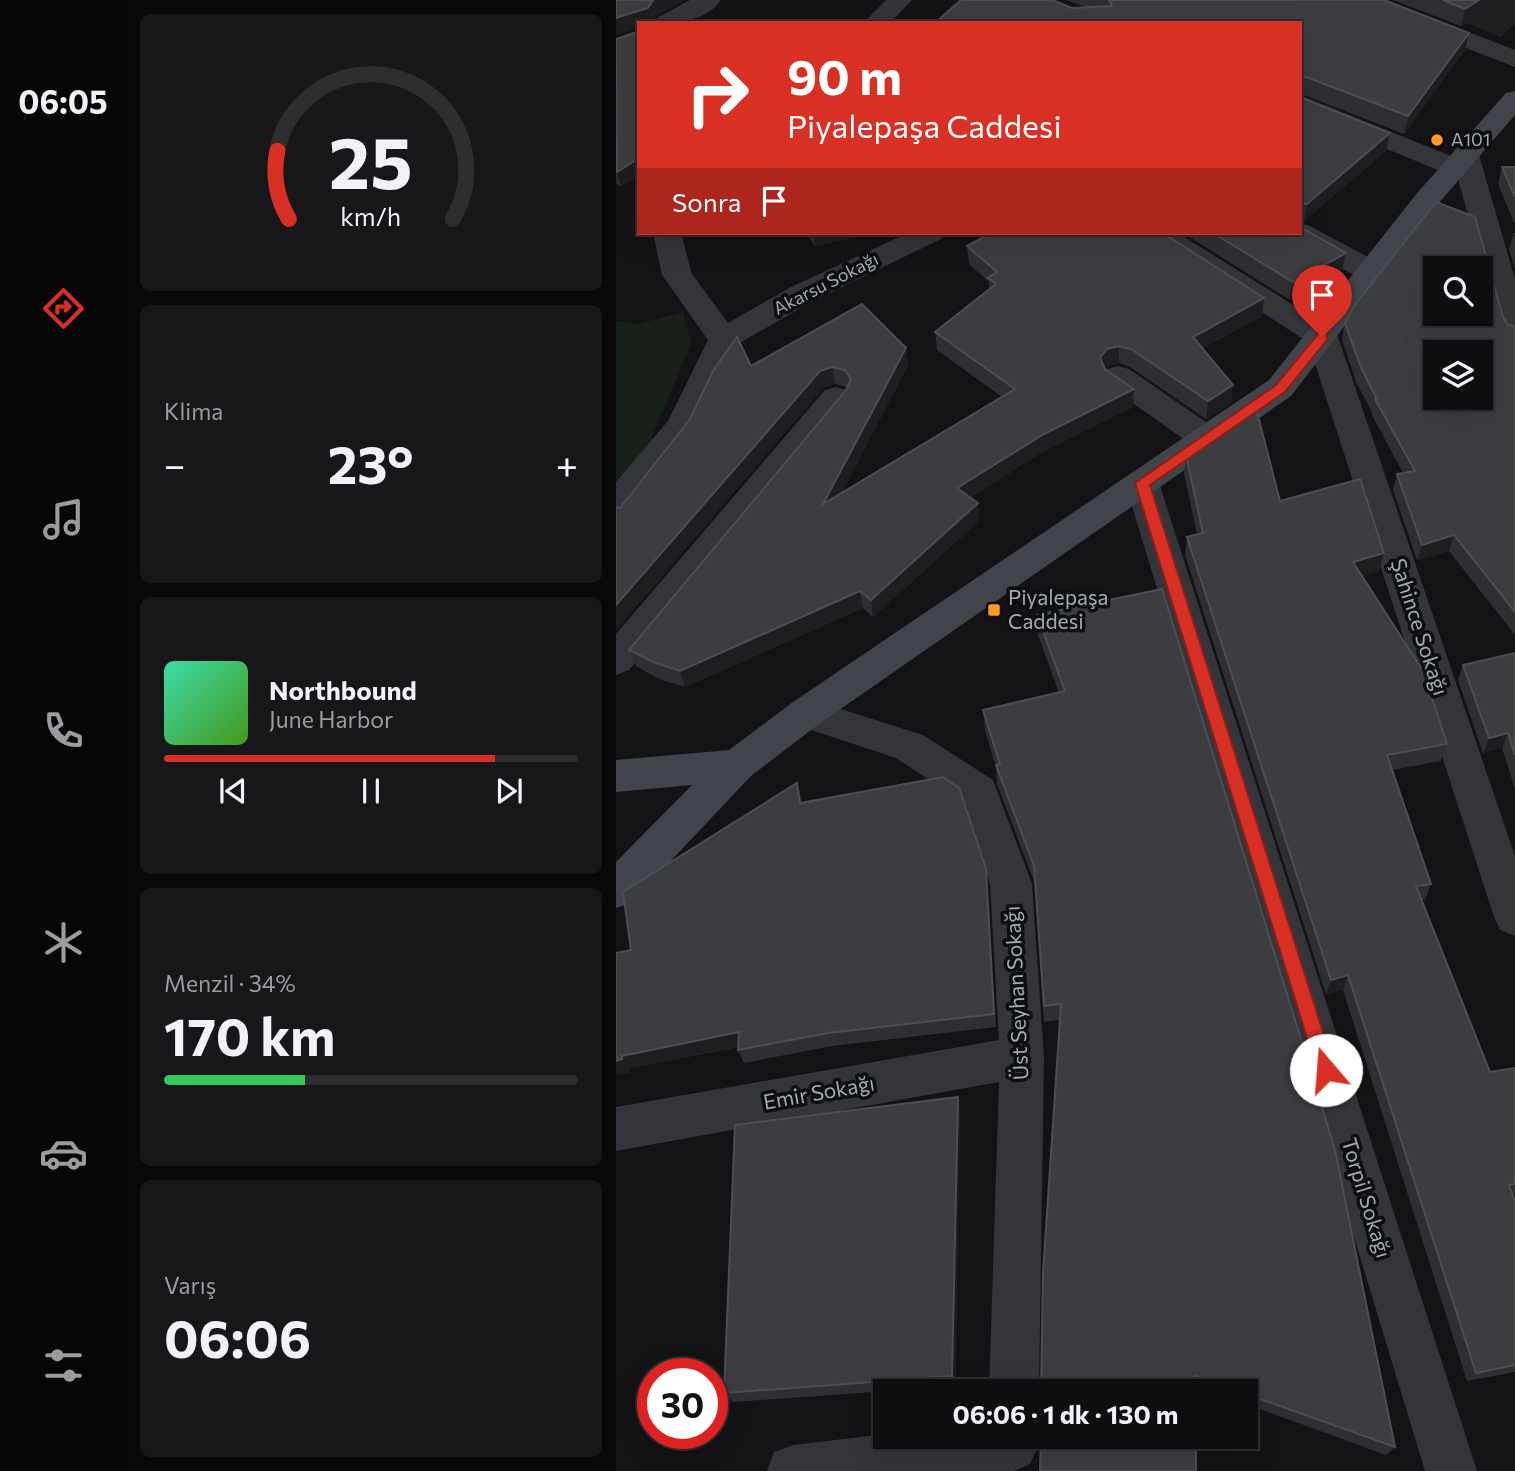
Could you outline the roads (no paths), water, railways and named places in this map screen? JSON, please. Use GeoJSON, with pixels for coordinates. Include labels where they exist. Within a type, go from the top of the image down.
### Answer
{"type":"FeatureCollection","features":[{"type":"Feature","properties":{"kind":"street"},"geometry":{"type":"LineString","coordinates":[[670,21],[709,0]]}},
{"type":"Feature","properties":{"kind":"street"},"geometry":{"type":"LineString","coordinates":[[877,21],[900,0]]}},
{"type":"Feature","properties":{"kind":"street"},"geometry":{"type":"LineString","coordinates":[[1364,0],[1515,59]]}},
{"type":"Feature","properties":{"kind":"street"},"geometry":{"type":"LineString","coordinates":[[616,890],[737,765],[806,713],[1280,388],[1427,198],[1471,168],[1515,99]]}},
{"type":"Feature","properties":{"kind":"street"},"geometry":{"type":"LineString","coordinates":[[1302,104],[1471,168]]}},
{"type":"Feature","properties":{"kind":"street"},"geometry":{"type":"LineString","coordinates":[[1471,168],[1515,332]]}},
{"type":"Feature","properties":{"kind":"street"},"geometry":{"type":"LineString","coordinates":[[1302,233],[1372,272]]}},
{"type":"Feature","properties":{"kind":"street"},"geometry":{"type":"LineString","coordinates":[[616,505],[681,427],[724,339],[677,275],[667,235]]}},
{"type":"Feature","properties":{"kind":"street","name":"Akarsu Sokağı"},"geometry":{"type":"LineString","coordinates":[[724,339],[802,294],[927,235]]}},
{"type":"Feature","properties":{"kind":"street"},"geometry":{"type":"LineString","coordinates":[[1161,235],[1322,337]]}},
{"type":"Feature","properties":{"kind":"street","name":"Şahince Sokağı"},"geometry":{"type":"LineString","coordinates":[[1322,337],[1515,917]]}},
{"type":"Feature","properties":{"kind":"street"},"geometry":{"type":"LineString","coordinates":[[1118,377],[1207,439]]}},
{"type":"Feature","properties":{"kind":"street"},"geometry":{"type":"LineString","coordinates":[[616,660],[836,398]]}},
{"type":"Feature","properties":{"kind":"street","name":"Torpil Sokağı"},"geometry":{"type":"LineString","coordinates":[[1142,483],[1451,1471]]}},
{"type":"Feature","properties":{"kind":"street","name":"Üst Seyhan Sokağı"},"geometry":{"type":"LineString","coordinates":[[806,713],[909,746],[979,792],[1011,884],[1022,1056],[1014,1379]]}},
{"type":"Feature","properties":{"kind":"street"},"geometry":{"type":"LineString","coordinates":[[616,776],[737,765]]}},
{"type":"Feature","properties":{"kind":"street","name":"Emir Sokağı"},"geometry":{"type":"LineString","coordinates":[[616,1129],[1022,1056]]}},
{"type":"Feature","properties":{"kind":"street"},"geometry":{"type":"LineString","coordinates":[[793,1471],[1012,1451]]}},
{"type":"Feature","properties":{"kind":"place","name":"A101"},"geometry":{"type":"Point","coordinates":[1437,140]}},
{"type":"Feature","properties":{"kind":"place","name":"Piyalepaşa Caddesi"},"geometry":{"type":"Point","coordinates":[994,610]}}]}
